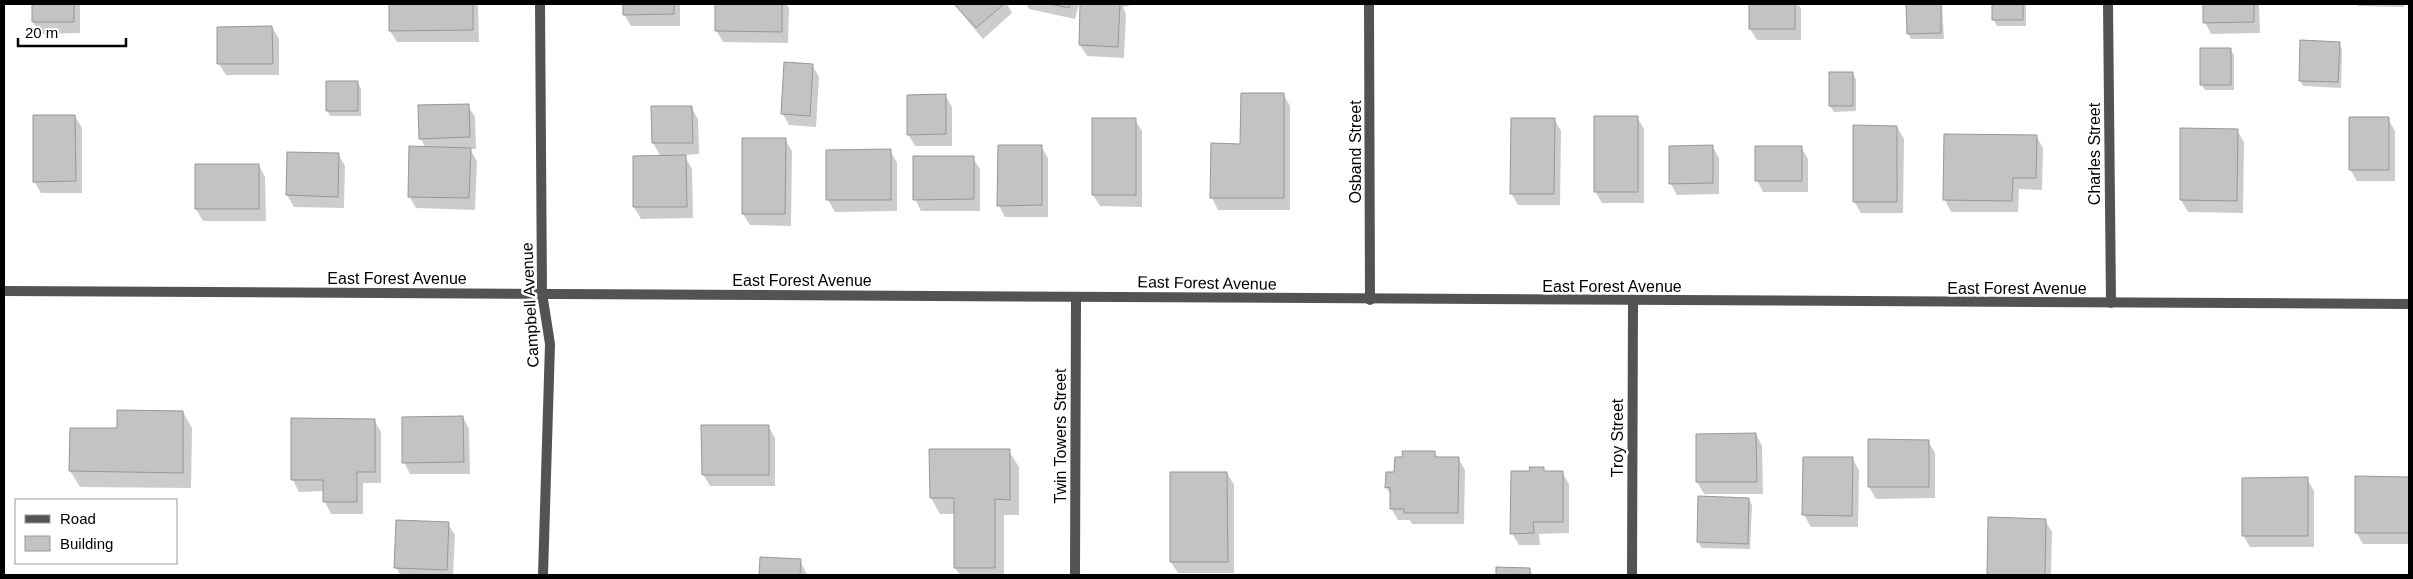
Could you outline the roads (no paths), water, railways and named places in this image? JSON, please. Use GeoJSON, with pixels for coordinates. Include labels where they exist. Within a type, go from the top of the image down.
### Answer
{"type":"FeatureCollection","features":[{"type":"Feature","properties":{"kind":"street","name":"Campbell Avenue"},"geometry":{"type":"LineString","coordinates":[[540,4],[542,293],[550,344],[543,575]]}},
{"type":"Feature","properties":{"kind":"street","name":"Osband Street"},"geometry":{"type":"LineString","coordinates":[[1369,4],[1370,300]]}},
{"type":"Feature","properties":{"kind":"street","name":"Charles Street"},"geometry":{"type":"LineString","coordinates":[[2108,4],[2111,303]]}},
{"type":"Feature","properties":{"kind":"street","name":"East Forest Avenue"},"geometry":{"type":"LineString","coordinates":[[4,291],[542,293],[1370,300],[2409,304]]}},
{"type":"Feature","properties":{"kind":"street","name":"Twin Towers Street"},"geometry":{"type":"LineString","coordinates":[[1075,575],[1076,297]]}},
{"type":"Feature","properties":{"kind":"street","name":"Troy Street"},"geometry":{"type":"LineString","coordinates":[[1632,575],[1633,301]]}}]}
